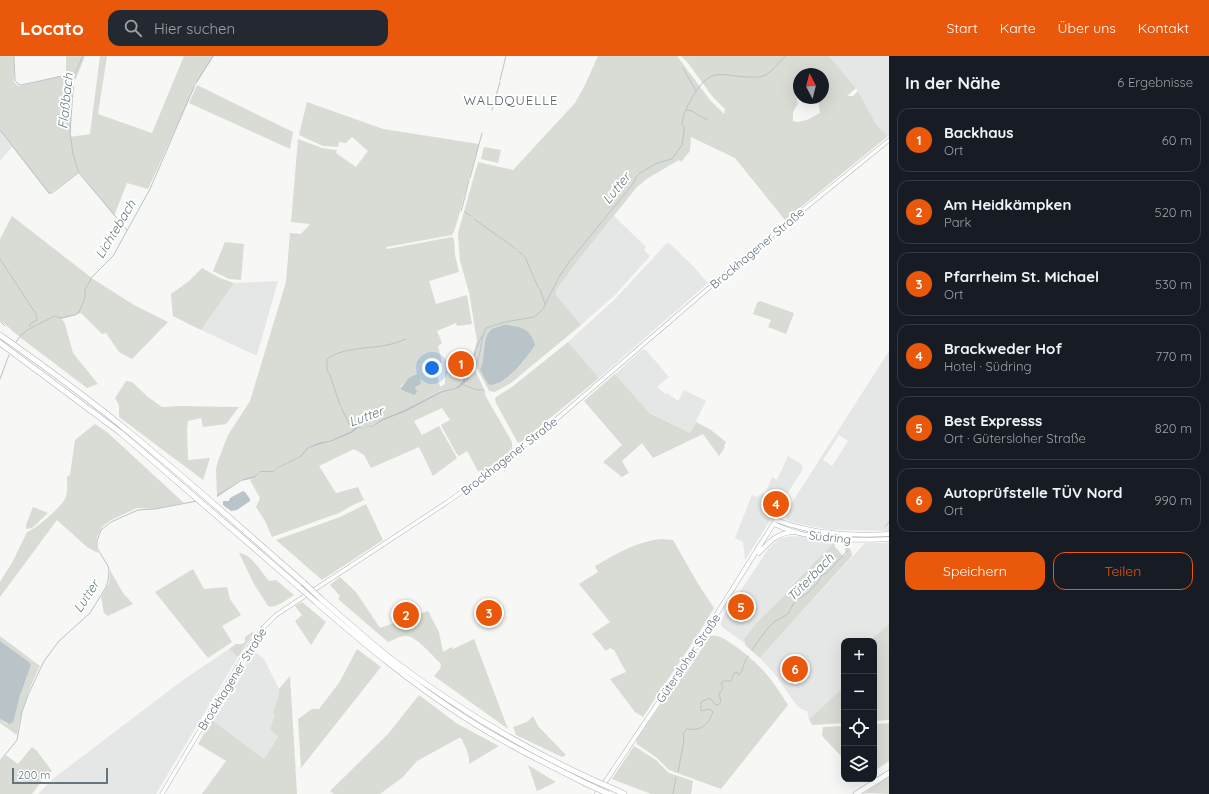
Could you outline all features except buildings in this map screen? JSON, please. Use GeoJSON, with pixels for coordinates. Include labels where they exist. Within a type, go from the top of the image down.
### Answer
{"type":"FeatureCollection","features":[{"type":"Feature","properties":{"kind":"highway"},"geometry":{"type":"LineString","coordinates":[[0,335],[10,346],[121,433],[361,641],[418,685],[464,717],[511,744],[609,794]]}},
{"type":"Feature","properties":{"kind":"highway"},"geometry":{"type":"LineString","coordinates":[[0,342],[10,346]]}},
{"type":"Feature","properties":{"kind":"highway"},"geometry":{"type":"LineString","coordinates":[[15,350],[129,432],[193,486],[363,636],[397,662],[470,714],[558,763],[624,794]]}},
{"type":"Feature","properties":{"kind":"highway"},"geometry":{"type":"LineString","coordinates":[[856,794],[889,773]]}},
{"type":"Feature","properties":{"kind":"main road","name":"Brockhagener Straße"},"geometry":{"type":"LineString","coordinates":[[162,794],[252,642],[276,615],[398,535],[499,466],[552,424],[739,262],[889,140]]}},
{"type":"Feature","properties":{"kind":"main road","name":"Südring"},"geometry":{"type":"LineString","coordinates":[[775,522],[797,533],[814,537],[889,540]]}},
{"type":"Feature","properties":{"kind":"main road","name":"Südring"},"geometry":{"type":"LineString","coordinates":[[775,522],[824,533],[849,535],[889,534]]}},
{"type":"Feature","properties":{"kind":"main road","name":"Gütersloher Straße"},"geometry":{"type":"LineString","coordinates":[[598,794],[690,658],[775,522]]}},
{"type":"Feature","properties":{"kind":"main road"},"geometry":{"type":"LineString","coordinates":[[752,560],[771,539],[790,532],[797,533]]}},
{"type":"Feature","properties":{"kind":"shaded area"},"geometry":{"type":"Polygon","coordinates":[[[0,56],[14,56],[14,82],[20,86],[66,75],[66,56],[85,56],[76,79],[73,79],[70,137],[90,134],[100,56],[107,56],[98,114],[152,133],[184,56],[214,56],[196,84],[148,189],[127,183],[114,216],[79,172],[49,194],[0,131],[0,56]]]}},
{"type":"Feature","properties":{"kind":"shaded area"},"geometry":{"type":"Polygon","coordinates":[[[598,56],[677,56],[710,100],[724,114],[725,109],[712,96],[688,63],[681,56],[829,56],[856,88],[847,96],[853,96],[858,91],[876,124],[888,136],[785,220],[735,158],[691,137],[690,151],[681,162],[679,160],[648,178],[637,187],[556,290],[556,295],[581,325],[511,383],[495,392],[489,391],[472,359],[477,341],[469,292],[460,261],[458,233],[478,162],[513,170],[575,103],[598,56]],[[512,325],[485,344],[483,363],[480,370],[522,363],[534,343],[524,329],[512,325]]]}},
{"type":"Feature","properties":{"kind":"shaded area"},"geometry":{"type":"Polygon","coordinates":[[[829,56],[889,56],[888,136],[876,124],[856,88],[829,56]]]}},
{"type":"Feature","properties":{"kind":"shaded area"},"geometry":{"type":"Polygon","coordinates":[[[197,85],[293,132],[290,149],[189,103],[197,85]]]}},
{"type":"Feature","properties":{"kind":"shaded area"},"geometry":{"type":"Polygon","coordinates":[[[307,102],[383,129],[479,144],[452,235],[386,247],[387,249],[452,237],[454,239],[455,255],[459,272],[429,281],[436,304],[467,295],[472,324],[457,326],[456,323],[437,331],[442,343],[438,346],[442,362],[435,367],[440,387],[445,384],[445,372],[465,367],[464,379],[455,388],[440,391],[404,410],[382,419],[372,426],[362,426],[329,441],[320,442],[308,447],[300,456],[273,471],[258,472],[254,476],[243,479],[217,495],[216,469],[218,461],[228,435],[250,401],[286,282],[290,233],[301,234],[310,224],[291,222],[298,139],[322,148],[337,150],[336,153],[356,167],[368,151],[352,137],[346,143],[339,142],[338,147],[323,146],[299,135],[307,102]],[[415,374],[401,386],[400,389],[408,391],[410,394],[416,391],[415,386],[419,385],[421,382],[419,376],[415,374]]]}},
{"type":"Feature","properties":{"kind":"shaded area"},"geometry":{"type":"Polygon","coordinates":[[[0,131],[12,147],[0,161],[0,131]]]}},
{"type":"Feature","properties":{"kind":"shaded area"},"geometry":{"type":"Polygon","coordinates":[[[484,147],[501,150],[498,163],[481,159],[484,147]]]}},
{"type":"Feature","properties":{"kind":"shaded area"},"geometry":{"type":"Polygon","coordinates":[[[12,216],[93,279],[134,305],[168,322],[132,359],[119,352],[106,333],[102,334],[81,313],[62,319],[65,324],[73,353],[98,384],[87,388],[21,338],[0,320],[0,239],[12,216]]]}},
{"type":"Feature","properties":{"kind":"shaded area"},"geometry":{"type":"Polygon","coordinates":[[[614,216],[646,247],[644,250],[650,256],[615,295],[581,325],[556,295],[556,290],[614,216]]]}},
{"type":"Feature","properties":{"kind":"shaded area"},"geometry":{"type":"Polygon","coordinates":[[[225,242],[244,244],[241,280],[229,279],[213,271],[225,242]]]}},
{"type":"Feature","properties":{"kind":"shaded area"},"geometry":{"type":"Polygon","coordinates":[[[667,243],[670,244],[694,267],[708,283],[599,378],[568,342],[615,299],[667,243]]]}},
{"type":"Feature","properties":{"kind":"shaded area"},"geometry":{"type":"Polygon","coordinates":[[[202,268],[220,278],[234,283],[201,330],[173,316],[171,294],[189,281],[202,268]]]}},
{"type":"Feature","properties":{"kind":"shaded area"},"geometry":{"type":"Polygon","coordinates":[[[278,281],[257,355],[201,330],[234,283],[278,281]]]}},
{"type":"Feature","properties":{"kind":"shaded area"},"geometry":{"type":"Polygon","coordinates":[[[760,301],[794,313],[786,334],[768,327],[771,320],[753,314],[757,303],[760,301]]]}},
{"type":"Feature","properties":{"kind":"shaded area"},"geometry":{"type":"Polygon","coordinates":[[[503,325],[515,326],[524,329],[531,335],[535,345],[522,363],[510,375],[504,380],[491,385],[488,384],[480,370],[486,338],[491,330],[503,325]]]}},
{"type":"Feature","properties":{"kind":"shaded area"},"geometry":{"type":"Polygon","coordinates":[[[568,342],[599,378],[518,443],[495,399],[568,342]]]}},
{"type":"Feature","properties":{"kind":"shaded area"},"geometry":{"type":"Polygon","coordinates":[[[642,350],[646,350],[669,377],[657,387],[665,394],[667,393],[678,401],[684,390],[706,401],[690,433],[653,414],[651,415],[615,374],[642,350]]]}},
{"type":"Feature","properties":{"kind":"shaded area"},"geometry":{"type":"Polygon","coordinates":[[[889,351],[889,531],[832,530],[809,526],[789,521],[786,518],[786,512],[889,351]],[[839,435],[823,460],[832,466],[848,441],[839,435]]]}},
{"type":"Feature","properties":{"kind":"shaded area"},"geometry":{"type":"Polygon","coordinates":[[[470,361],[471,362],[466,368],[465,380],[474,368],[468,380],[459,388],[441,393],[372,427],[358,428],[352,433],[330,442],[309,448],[301,457],[276,469],[273,472],[260,472],[254,478],[241,481],[217,497],[217,495],[243,479],[254,476],[260,471],[273,471],[276,468],[300,456],[308,447],[320,442],[329,441],[351,431],[356,427],[372,426],[382,419],[404,410],[441,391],[455,388],[464,379],[465,365],[470,361]]]}},
{"type":"Feature","properties":{"kind":"shaded area"},"geometry":{"type":"Polygon","coordinates":[[[474,368],[485,391],[485,395],[512,442],[512,450],[480,475],[467,451],[459,456],[456,453],[441,425],[450,420],[442,408],[414,421],[422,435],[439,426],[457,458],[433,476],[419,447],[371,468],[364,455],[354,449],[319,466],[336,493],[358,487],[364,500],[339,513],[272,537],[265,521],[256,507],[260,498],[250,480],[260,472],[273,472],[276,469],[301,457],[309,448],[330,442],[352,433],[358,428],[372,427],[441,393],[459,388],[468,380],[474,368]]]}},
{"type":"Feature","properties":{"kind":"shaded area"},"geometry":{"type":"Polygon","coordinates":[[[416,374],[419,377],[421,384],[415,387],[417,392],[414,395],[400,389],[409,378],[416,374]]]}},
{"type":"Feature","properties":{"kind":"shaded area"},"geometry":{"type":"Polygon","coordinates":[[[615,374],[651,415],[652,414],[690,433],[696,422],[711,430],[726,442],[725,447],[719,456],[703,434],[653,458],[642,443],[622,461],[629,473],[622,477],[603,462],[622,445],[584,401],[615,374]]]}},
{"type":"Feature","properties":{"kind":"shaded area"},"geometry":{"type":"Polygon","coordinates":[[[126,381],[132,382],[148,397],[162,407],[239,407],[226,424],[203,427],[201,418],[188,421],[188,460],[210,458],[203,480],[119,417],[119,405],[115,398],[126,381]]]}},
{"type":"Feature","properties":{"kind":"shaded area"},"geometry":{"type":"Polygon","coordinates":[[[95,424],[107,432],[184,503],[155,509],[137,508],[111,520],[102,527],[97,537],[96,546],[98,553],[87,547],[57,520],[0,597],[0,582],[13,561],[27,532],[48,518],[66,497],[67,477],[70,475],[75,440],[95,424]]]}},
{"type":"Feature","properties":{"kind":"shaded area"},"geometry":{"type":"Polygon","coordinates":[[[788,456],[801,464],[803,469],[745,560],[743,542],[735,538],[752,495],[756,497],[763,493],[765,494],[772,477],[777,480],[788,456]]]}},
{"type":"Feature","properties":{"kind":"shaded area"},"geometry":{"type":"Polygon","coordinates":[[[243,491],[250,501],[237,510],[231,511],[223,505],[223,501],[229,501],[230,498],[243,491]]]}},
{"type":"Feature","properties":{"kind":"shaded area"},"geometry":{"type":"Polygon","coordinates":[[[366,504],[383,540],[322,580],[276,540],[340,517],[366,504]]]}},
{"type":"Feature","properties":{"kind":"shaded area"},"geometry":{"type":"Polygon","coordinates":[[[33,507],[48,513],[32,528],[26,529],[26,525],[33,507]]]}},
{"type":"Feature","properties":{"kind":"shaded area"},"geometry":{"type":"Polygon","coordinates":[[[795,536],[834,542],[790,586],[792,588],[758,621],[744,639],[744,643],[721,626],[721,620],[769,548],[779,539],[795,536]]]}},
{"type":"Feature","properties":{"kind":"shaded area"},"geometry":{"type":"Polygon","coordinates":[[[662,539],[673,540],[714,608],[643,717],[635,712],[610,679],[626,672],[614,650],[610,648],[606,651],[592,634],[610,622],[579,584],[598,572],[595,566],[611,557],[635,545],[662,539]]]}},
{"type":"Feature","properties":{"kind":"shaded area"},"geometry":{"type":"Polygon","coordinates":[[[834,542],[835,547],[843,556],[846,554],[845,549],[847,547],[851,550],[852,556],[760,658],[745,645],[744,639],[758,621],[792,588],[790,587],[834,542]]]}},
{"type":"Feature","properties":{"kind":"shaded area"},"geometry":{"type":"Polygon","coordinates":[[[865,543],[889,543],[889,624],[874,638],[841,638],[841,690],[809,719],[807,711],[801,709],[795,703],[774,673],[760,658],[865,543]]]}},
{"type":"Feature","properties":{"kind":"shaded area"},"geometry":{"type":"Polygon","coordinates":[[[239,553],[244,554],[252,560],[269,581],[276,580],[294,595],[278,605],[271,607],[268,606],[254,584],[239,553]]]}},
{"type":"Feature","properties":{"kind":"shaded area"},"geometry":{"type":"Polygon","coordinates":[[[193,569],[204,589],[227,587],[230,599],[241,615],[222,626],[232,642],[208,658],[155,592],[193,569]]]}},
{"type":"Feature","properties":{"kind":"shaded area"},"geometry":{"type":"Polygon","coordinates":[[[110,570],[123,593],[133,604],[108,616],[104,613],[101,597],[109,583],[110,570]]]}},
{"type":"Feature","properties":{"kind":"shaded area"},"geometry":{"type":"Polygon","coordinates":[[[340,577],[356,592],[380,628],[428,611],[439,632],[443,652],[474,639],[508,729],[434,676],[440,669],[441,664],[414,639],[403,636],[388,642],[338,599],[340,596],[330,585],[340,577]]]}},
{"type":"Feature","properties":{"kind":"shaded area"},"geometry":{"type":"Polygon","coordinates":[[[302,602],[326,622],[311,645],[295,621],[302,615],[295,606],[302,602]]]}},
{"type":"Feature","properties":{"kind":"shaded area"},"geometry":{"type":"Polygon","coordinates":[[[889,624],[889,720],[877,721],[877,638],[873,638],[889,624]]]}},
{"type":"Feature","properties":{"kind":"shaded area"},"geometry":{"type":"Polygon","coordinates":[[[252,632],[254,633],[238,657],[229,649],[236,644],[242,644],[245,642],[245,637],[252,632]]]}},
{"type":"Feature","properties":{"kind":"shaded area"},"geometry":{"type":"Polygon","coordinates":[[[0,636],[40,666],[26,699],[17,735],[0,723],[0,719],[7,724],[14,720],[20,696],[31,665],[0,641],[0,636]]]}},
{"type":"Feature","properties":{"kind":"shaded area"},"geometry":{"type":"Polygon","coordinates":[[[710,636],[717,636],[726,640],[752,659],[771,679],[788,705],[721,789],[669,770],[657,758],[637,744],[636,740],[676,683],[690,667],[710,636]]]}},
{"type":"Feature","properties":{"kind":"shaded area"},"geometry":{"type":"Polygon","coordinates":[[[0,641],[31,665],[20,696],[14,720],[9,724],[0,719],[0,641]]]}},
{"type":"Feature","properties":{"kind":"shaded area"},"geometry":{"type":"Polygon","coordinates":[[[229,649],[238,657],[156,794],[38,794],[54,778],[183,680],[229,649]]]}},
{"type":"Feature","properties":{"kind":"shaded area"},"geometry":{"type":"Polygon","coordinates":[[[357,649],[381,667],[301,768],[298,719],[312,709],[319,709],[339,683],[357,649]]]}},
{"type":"Feature","properties":{"kind":"shaded area"},"geometry":{"type":"Polygon","coordinates":[[[254,651],[264,659],[279,689],[279,694],[273,713],[275,714],[270,729],[278,737],[264,759],[212,720],[254,651]]]}},
{"type":"Feature","properties":{"kind":"shaded area"},"geometry":{"type":"Polygon","coordinates":[[[290,676],[297,794],[202,794],[226,761],[198,744],[212,720],[264,759],[278,737],[270,729],[275,714],[273,713],[279,694],[279,689],[290,676]]]}},
{"type":"Feature","properties":{"kind":"shaded area"},"geometry":{"type":"Polygon","coordinates":[[[841,690],[841,723],[812,725],[809,719],[841,690]]]}},
{"type":"Feature","properties":{"kind":"shaded area"},"geometry":{"type":"Polygon","coordinates":[[[419,695],[456,723],[499,746],[469,764],[467,751],[461,738],[459,738],[417,761],[403,777],[380,794],[334,794],[330,791],[388,734],[419,695]]]}},
{"type":"Feature","properties":{"kind":"shaded area"},"geometry":{"type":"Polygon","coordinates":[[[533,716],[538,726],[566,755],[562,757],[516,735],[513,727],[527,722],[533,716]]]}},
{"type":"Feature","properties":{"kind":"shaded area"},"geometry":{"type":"Polygon","coordinates":[[[889,723],[889,761],[877,769],[877,746],[877,724],[889,723]]]}},
{"type":"Feature","properties":{"kind":"shaded area"},"geometry":{"type":"Polygon","coordinates":[[[841,726],[841,756],[823,737],[823,727],[841,726]]]}},
{"type":"Feature","properties":{"kind":"shaded area"},"geometry":{"type":"Polygon","coordinates":[[[634,746],[656,760],[669,773],[693,781],[691,794],[651,794],[612,779],[634,746]]]}},
{"type":"Feature","properties":{"kind":"shaded area"},"geometry":{"type":"Polygon","coordinates":[[[32,747],[37,751],[52,771],[44,778],[32,794],[0,794],[0,762],[6,755],[18,764],[32,747]]]}},
{"type":"Feature","properties":{"kind":"shaded area"},"geometry":{"type":"Polygon","coordinates":[[[528,765],[556,782],[537,791],[528,765]]]}},
{"type":"Feature","properties":{"kind":"shaded area"},"geometry":{"type":"Polygon","coordinates":[[[889,775],[889,794],[863,794],[889,775]]]}},
{"type":"Feature","properties":{"kind":"waterway"},"geometry":{"type":"LineString","coordinates":[[14,56],[15,80],[18,84],[21,85],[67,75]]}},
{"type":"Feature","properties":{"kind":"waterway","name":"Flaßbach"},"geometry":{"type":"LineString","coordinates":[[83,56],[74,76],[70,133],[73,154],[79,173],[127,230]]}},
{"type":"Feature","properties":{"kind":"waterway","name":"Lichtebach"},"geometry":{"type":"LineString","coordinates":[[196,83],[213,56]]}},
{"type":"Feature","properties":{"kind":"waterway"},"geometry":{"type":"LineString","coordinates":[[500,80],[506,56]]}},
{"type":"Feature","properties":{"kind":"waterway","name":"Lutter"},"geometry":{"type":"LineString","coordinates":[[476,365],[486,328],[505,322],[534,317],[543,309],[559,277],[569,262],[632,185],[637,176],[657,163],[672,159],[682,145],[684,132],[684,127],[682,124],[683,116],[693,96],[704,81],[714,75],[761,77],[770,72],[786,56]]}},
{"type":"Feature","properties":{"kind":"waterway"},"geometry":{"type":"LineString","coordinates":[[683,68],[696,91]]}},
{"type":"Feature","properties":{"kind":"waterway","name":"Flaßbach"},"geometry":{"type":"LineString","coordinates":[[69,75],[74,80]]}},
{"type":"Feature","properties":{"kind":"waterway"},"geometry":{"type":"LineString","coordinates":[[492,110],[500,82]]}},
{"type":"Feature","properties":{"kind":"waterway","name":"Lichtebach"},"geometry":{"type":"LineString","coordinates":[[16,342],[28,330],[54,316],[61,318],[75,315],[79,312],[85,298],[85,290],[92,277],[113,256],[150,189],[194,87]]}},
{"type":"Feature","properties":{"kind":"waterway"},"geometry":{"type":"LineString","coordinates":[[686,110],[692,111],[707,119]]}},
{"type":"Feature","properties":{"kind":"waterway"},"geometry":{"type":"LineString","coordinates":[[0,130],[49,193],[52,193],[78,173]]}},
{"type":"Feature","properties":{"kind":"waterway"},"geometry":{"type":"LineString","coordinates":[[470,178],[482,133]]}},
{"type":"Feature","properties":{"kind":"waterway"},"geometry":{"type":"LineString","coordinates":[[465,196],[469,180]]}},
{"type":"Feature","properties":{"kind":"waterway"},"geometry":{"type":"LineString","coordinates":[[461,211],[465,197]]}},
{"type":"Feature","properties":{"kind":"waterway"},"geometry":{"type":"LineString","coordinates":[[465,212],[471,216]]}},
{"type":"Feature","properties":{"kind":"waterway"},"geometry":{"type":"LineString","coordinates":[[474,219],[516,249]]}},
{"type":"Feature","properties":{"kind":"waterway"},"geometry":{"type":"LineString","coordinates":[[518,251],[523,255]]}},
{"type":"Feature","properties":{"kind":"waterway"},"geometry":{"type":"LineString","coordinates":[[525,257],[538,287]]}},
{"type":"Feature","properties":{"kind":"waterway"},"geometry":{"type":"LineString","coordinates":[[0,259],[36,314],[37,320],[30,324],[30,327]]}},
{"type":"Feature","properties":{"kind":"waterway"},"geometry":{"type":"LineString","coordinates":[[540,289],[545,304]]}},
{"type":"Feature","properties":{"kind":"waterway"},"geometry":{"type":"LineString","coordinates":[[0,321],[5,326]]}},
{"type":"Feature","properties":{"kind":"waterway","name":"Lutter"},"geometry":{"type":"LineString","coordinates":[[473,359],[482,336]]}},
{"type":"Feature","properties":{"kind":"waterway"},"geometry":{"type":"LineString","coordinates":[[340,405],[327,370],[327,359],[344,351],[396,343],[406,339]]}},
{"type":"Feature","properties":{"kind":"waterway","name":"Lichtebach"},"geometry":{"type":"LineString","coordinates":[[0,379],[9,355]]}},
{"type":"Feature","properties":{"kind":"waterway"},"geometry":{"type":"LineString","coordinates":[[461,384],[477,390],[483,390]]}},
{"type":"Feature","properties":{"kind":"waterway"},"geometry":{"type":"LineString","coordinates":[[341,407],[349,424],[354,428]]}},
{"type":"Feature","properties":{"kind":"waterway","name":"Lutter"},"geometry":{"type":"LineString","coordinates":[[0,761],[17,740],[22,712],[28,695],[44,661],[59,641],[90,613],[106,587],[109,570],[97,548],[97,541],[101,530],[111,522],[138,510],[155,509],[197,501]]}},
{"type":"Feature","properties":{"kind":"waterway","name":"Tüterbach"},"geometry":{"type":"LineString","coordinates":[[885,527],[889,522]]}},
{"type":"Feature","properties":{"kind":"waterway","name":"Tüterbach"},"geometry":{"type":"LineString","coordinates":[[752,650],[767,629],[774,622],[788,614],[795,601],[809,592],[822,575],[827,573],[848,550]]}},
{"type":"Feature","properties":{"kind":"waterway","name":"Tüterbach"},"geometry":{"type":"LineString","coordinates":[[678,772],[684,740],[683,734],[686,729],[696,729],[704,726],[713,712],[709,709],[701,711],[701,702],[710,698],[715,704],[718,705],[721,702],[719,694],[723,688],[721,684],[723,681],[731,681],[734,673],[737,672],[739,675],[748,656]]}},
{"type":"Feature","properties":{"kind":"waterway","name":"Tüterbach"},"geometry":{"type":"LineString","coordinates":[[673,794],[676,777]]}},
{"type":"Feature","properties":{"kind":"place","name":"Backhaus"},"geometry":{"type":"Point","coordinates":[461,364]}},
{"type":"Feature","properties":{"kind":"place","name":"Brackweder Hof"},"geometry":{"type":"Point","coordinates":[776,504]}},
{"type":"Feature","properties":{"kind":"place","name":"Best Expresss"},"geometry":{"type":"Point","coordinates":[741,607]}},
{"type":"Feature","properties":{"kind":"place","name":"Pfarrheim St. Michael"},"geometry":{"type":"Point","coordinates":[489,613]}},
{"type":"Feature","properties":{"kind":"place","name":"Am Heidkämpken"},"geometry":{"type":"Point","coordinates":[406,615]}},
{"type":"Feature","properties":{"kind":"place","name":"Autoprüfstelle TÜV Nord"},"geometry":{"type":"Point","coordinates":[795,669]}},
{"type":"Feature","properties":{"kind":"district","name":"WALDQUELLE"},"geometry":{"type":"Point","coordinates":[511,100]}}]}
